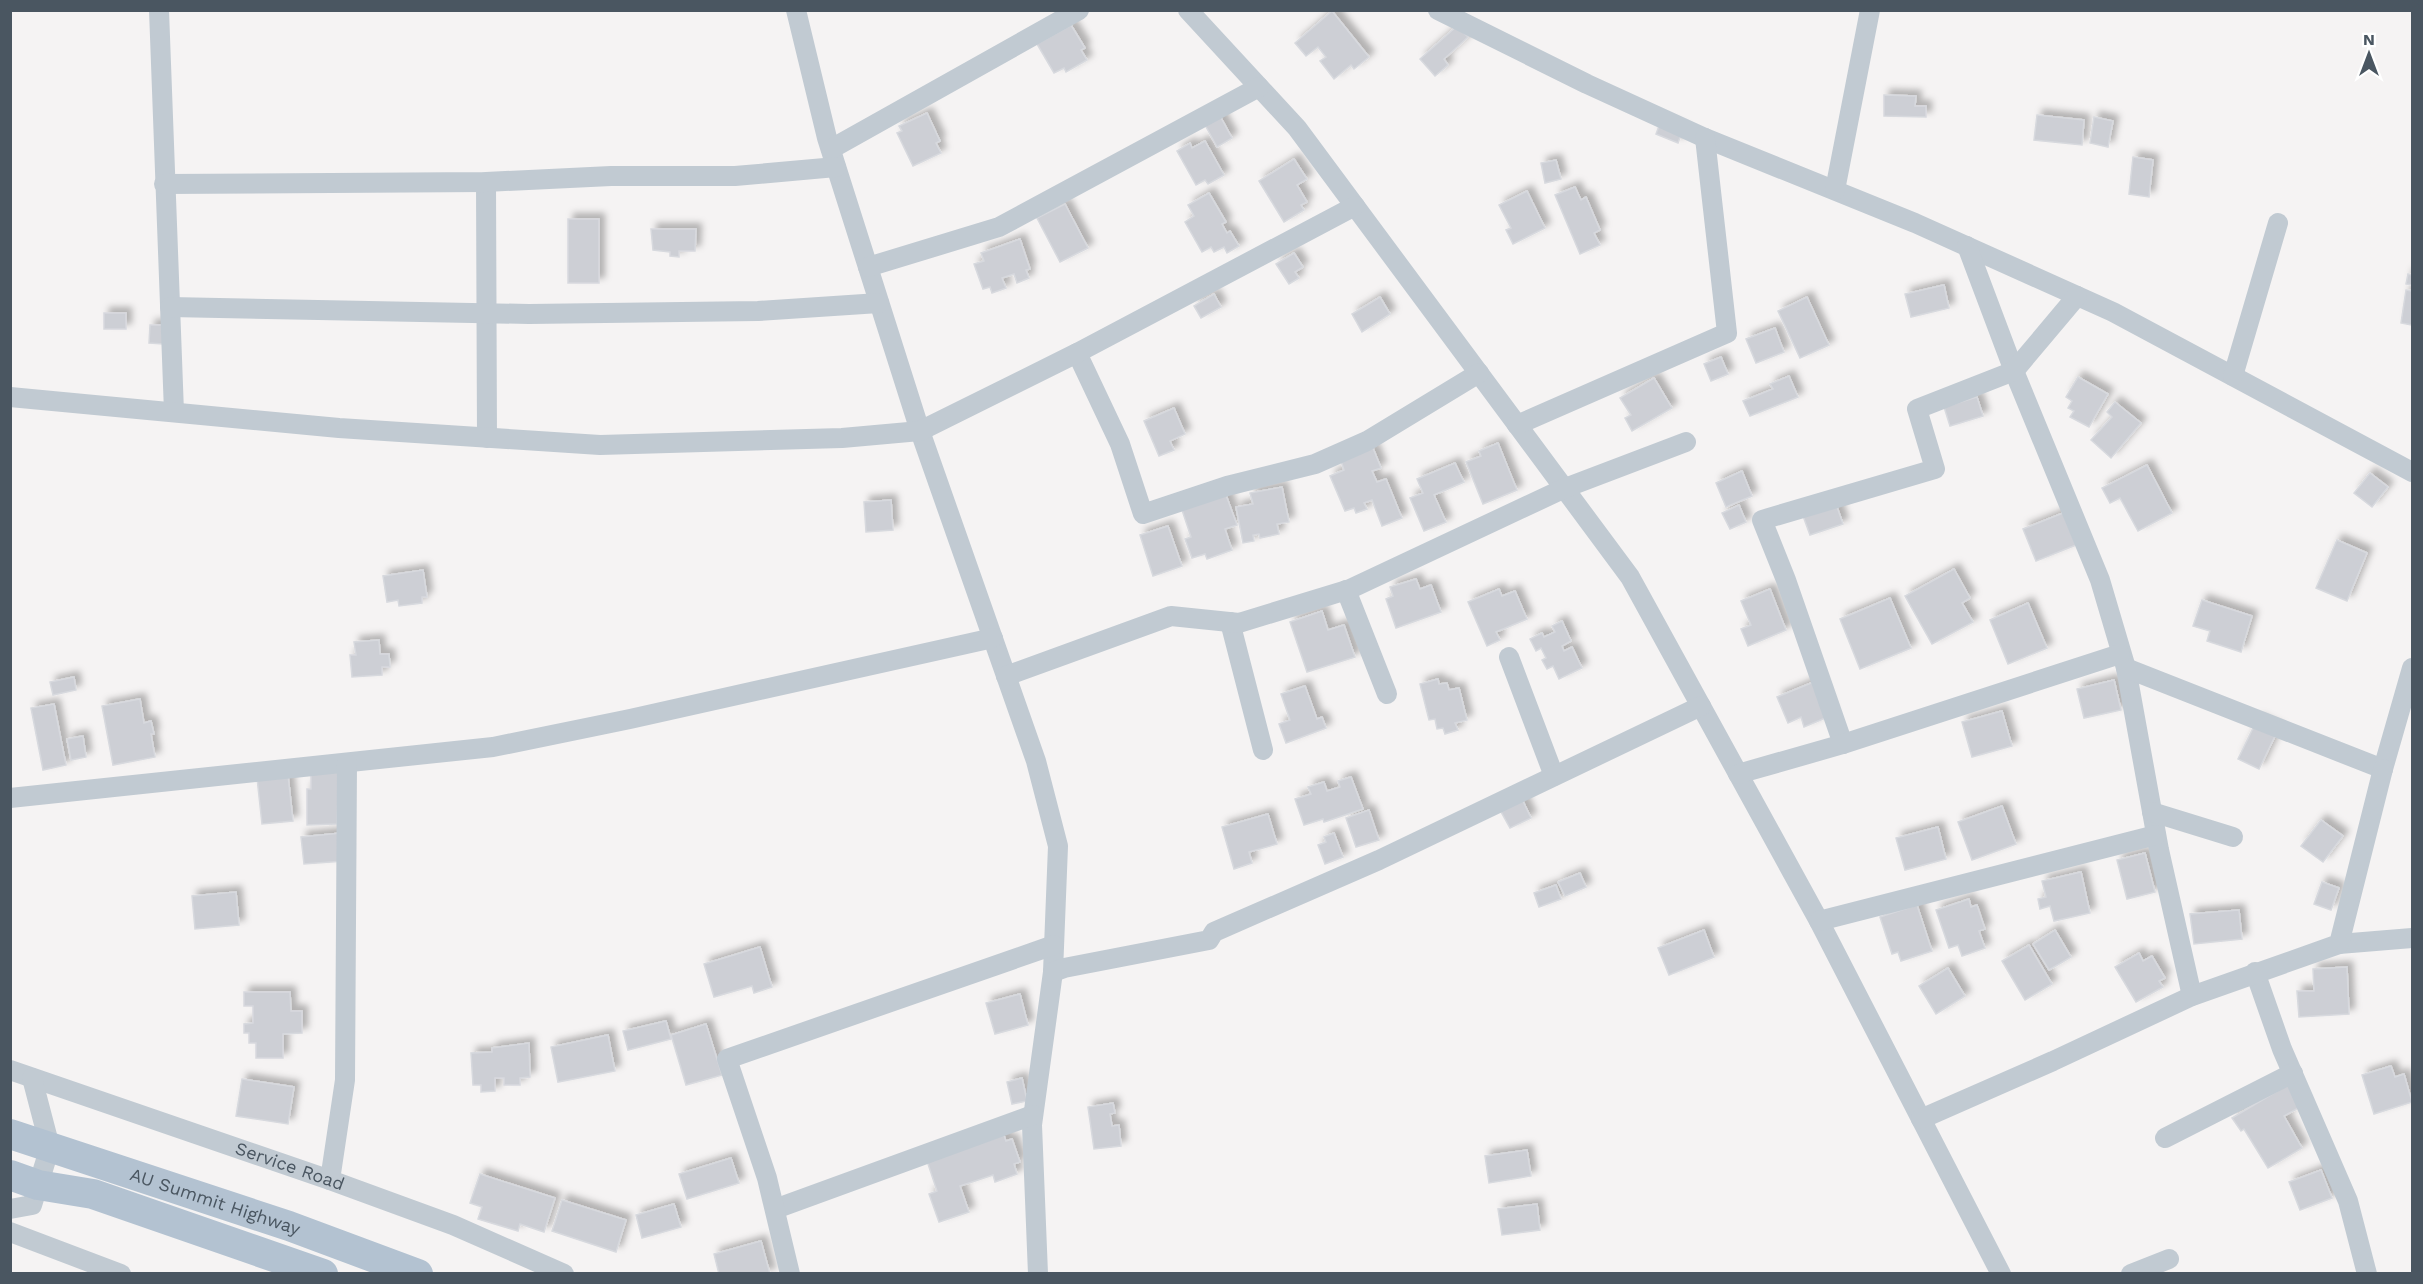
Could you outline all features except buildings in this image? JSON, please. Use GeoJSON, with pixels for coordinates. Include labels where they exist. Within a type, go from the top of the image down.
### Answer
{"type":"FeatureCollection","features":[{"type":"Feature","properties":{"kind":"main road","name":"AU Summit Highway"},"geometry":{"type":"LineString","coordinates":[[10,1134],[289,1226],[418,1274]]}},
{"type":"Feature","properties":{"kind":"main road","name":"AU Summit Highway"},"geometry":{"type":"LineString","coordinates":[[24,1180],[93,1194],[323,1274]]}},
{"type":"Feature","properties":{"kind":"street"},"geometry":{"type":"LineString","coordinates":[[159,10],[174,412]]}},
{"type":"Feature","properties":{"kind":"street"},"geometry":{"type":"LineString","coordinates":[[796,10],[834,158],[879,303],[920,431],[1036,760],[1058,846],[1053,972],[1032,1125],[1038,1274]]}},
{"type":"Feature","properties":{"kind":"street"},"geometry":{"type":"LineString","coordinates":[[164,184],[486,182],[611,176],[735,176],[834,158],[1079,10]]}},
{"type":"Feature","properties":{"kind":"street"},"geometry":{"type":"LineString","coordinates":[[1188,10],[1297,128],[1630,577],[1819,921],[2001,1274]]}},
{"type":"Feature","properties":{"kind":"street"},"geometry":{"type":"LineString","coordinates":[[1438,10],[1587,84],[1705,138],[1835,190],[2113,312],[2412,472]]}},
{"type":"Feature","properties":{"kind":"street"},"geometry":{"type":"LineString","coordinates":[[1835,190],[1870,10]]}},
{"type":"Feature","properties":{"kind":"street"},"geometry":{"type":"LineString","coordinates":[[868,267],[999,227],[1259,87]]}},
{"type":"Feature","properties":{"kind":"street"},"geometry":{"type":"LineString","coordinates":[[1517,425],[1727,333],[1705,138]]}},
{"type":"Feature","properties":{"kind":"street"},"geometry":{"type":"LineString","coordinates":[[486,182],[486,438]]}},
{"type":"Feature","properties":{"kind":"street"},"geometry":{"type":"LineString","coordinates":[[10,397],[339,428],[600,445],[842,438],[920,431],[1077,353],[1355,206]]}},
{"type":"Feature","properties":{"kind":"street"},"geometry":{"type":"LineString","coordinates":[[2233,376],[2278,223]]}},
{"type":"Feature","properties":{"kind":"street"},"geometry":{"type":"LineString","coordinates":[[1966,246],[2014,371],[2100,580],[2123,661],[2156,835],[2192,996]]}},
{"type":"Feature","properties":{"kind":"street"},"geometry":{"type":"LineString","coordinates":[[1843,744],[1798,613],[1762,520],[1935,469],[1917,409],[2014,371],[2077,296]]}},
{"type":"Feature","properties":{"kind":"street"},"geometry":{"type":"LineString","coordinates":[[170,307],[486,312],[758,311],[879,303]]}},
{"type":"Feature","properties":{"kind":"street"},"geometry":{"type":"LineString","coordinates":[[1077,353],[1120,444],[1143,514],[1227,486],[1315,464],[1367,441],[1479,373]]}},
{"type":"Feature","properties":{"kind":"street"},"geometry":{"type":"LineString","coordinates":[[1006,676],[1171,616],[1239,623],[1346,590],[1564,488],[1575,486],[1686,442]]}},
{"type":"Feature","properties":{"kind":"street"},"geometry":{"type":"LineString","coordinates":[[1346,590],[1386,694]]}},
{"type":"Feature","properties":{"kind":"street"},"geometry":{"type":"LineString","coordinates":[[1230,622],[1263,750]]}},
{"type":"Feature","properties":{"kind":"street"},"geometry":{"type":"LineString","coordinates":[[10,798],[493,747],[630,719],[993,638]]}},
{"type":"Feature","properties":{"kind":"street"},"geometry":{"type":"LineString","coordinates":[[1509,657],[1554,776]]}},
{"type":"Feature","properties":{"kind":"street"},"geometry":{"type":"LineString","coordinates":[[1738,774],[2123,661],[2384,769]]}},
{"type":"Feature","properties":{"kind":"street"},"geometry":{"type":"LineString","coordinates":[[2339,944],[2412,668]]}},
{"type":"Feature","properties":{"kind":"street"},"geometry":{"type":"LineString","coordinates":[[1053,972],[1209,940],[1214,932],[1379,860],[1701,706]]}},
{"type":"Feature","properties":{"kind":"street"},"geometry":{"type":"LineString","coordinates":[[330,1180],[345,1080],[347,763]]}},
{"type":"Feature","properties":{"kind":"street"},"geometry":{"type":"LineString","coordinates":[[2152,812],[2233,837]]}},
{"type":"Feature","properties":{"kind":"street"},"geometry":{"type":"LineString","coordinates":[[1819,921],[2156,835]]}},
{"type":"Feature","properties":{"kind":"street"},"geometry":{"type":"LineString","coordinates":[[1921,1119],[2192,996],[2255,972],[2339,944],[2412,938]]}},
{"type":"Feature","properties":{"kind":"street"},"geometry":{"type":"LineString","coordinates":[[790,1274],[767,1178],[727,1059],[1054,945]]}},
{"type":"Feature","properties":{"kind":"street"},"geometry":{"type":"LineString","coordinates":[[2255,972],[2293,1073],[2349,1201],[2367,1274]]}},
{"type":"Feature","properties":{"kind":"street","name":"Service Road"},"geometry":{"type":"LineString","coordinates":[[10,1070],[330,1180],[453,1226],[564,1274]]}},
{"type":"Feature","properties":{"kind":"street"},"geometry":{"type":"LineString","coordinates":[[2165,1138],[2293,1073]]}},
{"type":"Feature","properties":{"kind":"street"},"geometry":{"type":"LineString","coordinates":[[10,1209],[32,1205],[24,1180],[51,1147],[32,1078]]}},
{"type":"Feature","properties":{"kind":"street"},"geometry":{"type":"LineString","coordinates":[[775,1209],[1034,1115]]}},
{"type":"Feature","properties":{"kind":"street"},"geometry":{"type":"LineString","coordinates":[[10,1232],[122,1274]]}},
{"type":"Feature","properties":{"kind":"street"},"geometry":{"type":"LineString","coordinates":[[2132,1274],[2169,1259]]}}]}
